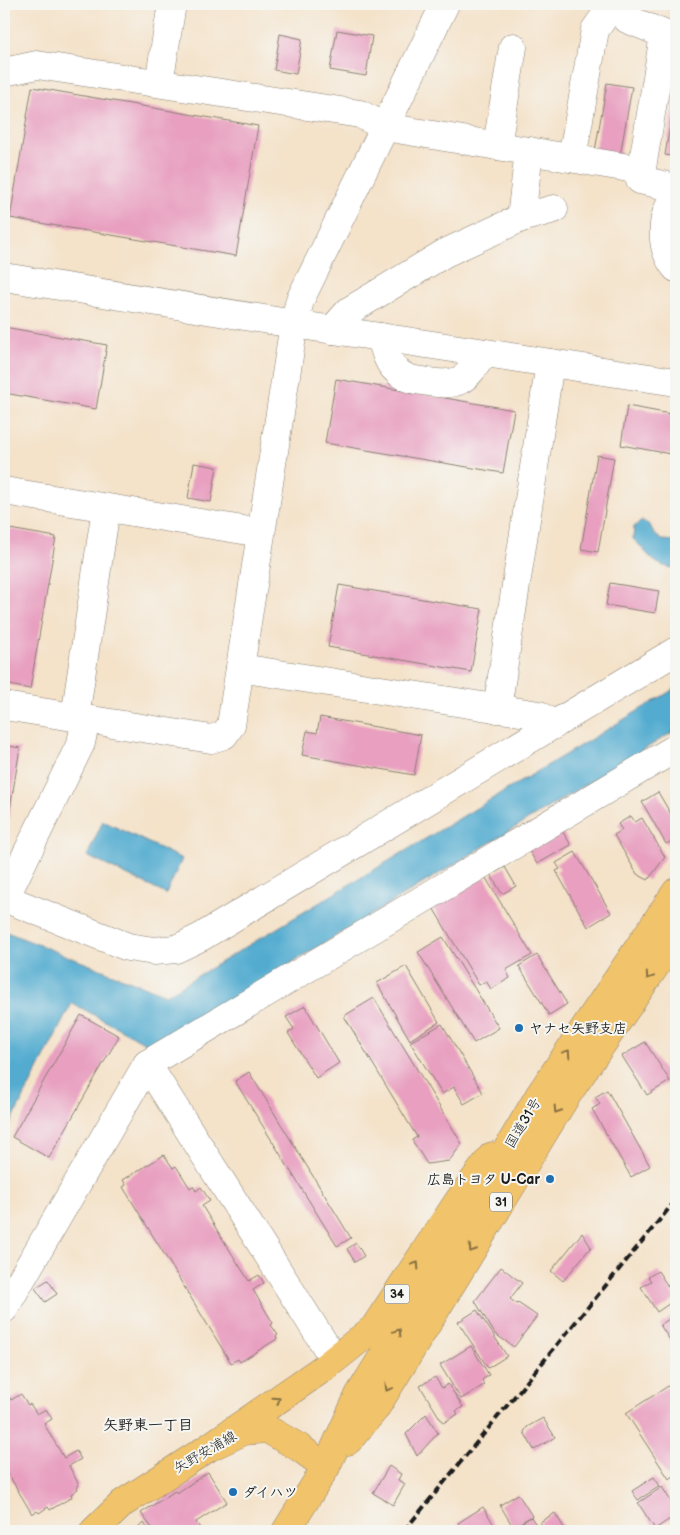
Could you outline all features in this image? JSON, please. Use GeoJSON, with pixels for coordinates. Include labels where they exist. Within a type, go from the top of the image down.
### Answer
{"type":"FeatureCollection","features":[{"type":"Feature","properties":{"kind":"main road","name":"国道31号"},"geometry":{"type":"LineString","coordinates":[[286,1531],[326,1467],[359,1395],[540,1094],[676,892]]}},
{"type":"Feature","properties":{"kind":"main road","name":"国道31号"},"geometry":{"type":"LineString","coordinates":[[326,1467],[375,1410],[567,1095],[676,936]]}},
{"type":"Feature","properties":{"kind":"main road","name":"34"},"geometry":{"type":"LineString","coordinates":[[208,1448],[334,1359],[374,1328],[459,1200],[540,1094]]}},
{"type":"Feature","properties":{"kind":"main road","name":"矢野安浦線"},"geometry":{"type":"LineString","coordinates":[[94,1531],[123,1503],[208,1448],[244,1431],[266,1429],[300,1448],[326,1467]]}},
{"type":"Feature","properties":{"kind":"street"},"geometry":{"type":"LineString","coordinates":[[159,83],[172,4]]}},
{"type":"Feature","properties":{"kind":"street"},"geometry":{"type":"LineString","coordinates":[[4,706],[211,739],[224,735],[231,725],[294,324],[300,300],[445,4]]}},
{"type":"Feature","properties":{"kind":"street"},"geometry":{"type":"LineString","coordinates":[[572,158],[596,30],[613,4],[627,19],[670,37],[640,180],[676,188]]}},
{"type":"Feature","properties":{"kind":"street"},"geometry":{"type":"LineString","coordinates":[[497,146],[513,47]]}},
{"type":"Feature","properties":{"kind":"street"},"geometry":{"type":"LineString","coordinates":[[4,72],[37,65],[159,83],[360,114],[385,127],[641,170]]}},
{"type":"Feature","properties":{"kind":"street"},"geometry":{"type":"LineString","coordinates":[[521,218],[529,151]]}},
{"type":"Feature","properties":{"kind":"street"},"geometry":{"type":"LineString","coordinates":[[676,196],[664,222],[664,233],[668,256],[676,268]]}},
{"type":"Feature","properties":{"kind":"street"},"geometry":{"type":"LineString","coordinates":[[332,330],[349,311],[445,253],[521,218],[554,209]]}},
{"type":"Feature","properties":{"kind":"street"},"geometry":{"type":"LineString","coordinates":[[4,276],[332,330],[676,382]]}},
{"type":"Feature","properties":{"kind":"street"},"geometry":{"type":"LineString","coordinates":[[381,337],[386,354],[394,369],[408,379],[426,382],[445,384],[457,382],[472,372],[484,353]]}},
{"type":"Feature","properties":{"kind":"street"},"geometry":{"type":"LineString","coordinates":[[497,709],[550,363]]}},
{"type":"Feature","properties":{"kind":"street"},"geometry":{"type":"LineString","coordinates":[[4,491],[261,533]]}},
{"type":"Feature","properties":{"kind":"street"},"geometry":{"type":"LineString","coordinates":[[106,508],[80,718],[81,743],[4,898],[128,947],[154,951],[176,949],[201,937],[676,651]]}},
{"type":"Feature","properties":{"kind":"street"},"geometry":{"type":"LineString","coordinates":[[240,668],[539,715],[554,725]]}},
{"type":"Feature","properties":{"kind":"street"},"geometry":{"type":"LineString","coordinates":[[4,1308],[147,1064],[676,748]]}},
{"type":"Feature","properties":{"kind":"street"},"geometry":{"type":"LineString","coordinates":[[147,1064],[334,1359]]}},
{"type":"Feature","properties":{"kind":"water"},"geometry":{"type":"Polygon","coordinates":[[[642,521],[650,525],[654,534],[662,540],[676,541],[676,568],[656,562],[633,539],[634,527],[642,521]]]}},
{"type":"Feature","properties":{"kind":"water"},"geometry":{"type":"Polygon","coordinates":[[[676,688],[676,730],[153,1047],[72,1003],[4,1136],[4,931],[166,995],[676,688]]]}},
{"type":"Feature","properties":{"kind":"water"},"geometry":{"type":"Polygon","coordinates":[[[103,821],[182,859],[166,894],[87,856],[103,821]]]}},
{"type":"Feature","properties":{"kind":"building"},"geometry":{"type":"Polygon","coordinates":[[[337,30],[372,36],[366,76],[330,70],[337,30]]]}},
{"type":"Feature","properties":{"kind":"building"},"geometry":{"type":"Polygon","coordinates":[[[280,34],[302,39],[296,74],[274,70],[280,34]]]}},
{"type":"Feature","properties":{"kind":"building"},"geometry":{"type":"Polygon","coordinates":[[[607,83],[632,87],[620,156],[595,151],[607,83]]]}},
{"type":"Feature","properties":{"kind":"building"},"geometry":{"type":"Polygon","coordinates":[[[32,87],[258,126],[236,256],[10,218],[32,87]]]}},
{"type":"Feature","properties":{"kind":"building"},"geometry":{"type":"Polygon","coordinates":[[[676,96],[676,157],[665,155],[676,96]]]}},
{"type":"Feature","properties":{"kind":"building"},"geometry":{"type":"Polygon","coordinates":[[[4,327],[107,345],[96,409],[4,393],[4,327]]]}},
{"type":"Feature","properties":{"kind":"building"},"geometry":{"type":"Polygon","coordinates":[[[336,379],[514,410],[503,473],[325,443],[336,379]]]}},
{"type":"Feature","properties":{"kind":"building"},"geometry":{"type":"Polygon","coordinates":[[[627,406],[676,415],[676,455],[621,445],[627,406]]]}},
{"type":"Feature","properties":{"kind":"building"},"geometry":{"type":"Polygon","coordinates":[[[597,455],[614,458],[598,552],[581,549],[597,455]]]}},
{"type":"Feature","properties":{"kind":"building"},"geometry":{"type":"Polygon","coordinates":[[[194,463],[217,467],[211,502],[188,498],[194,463]]]}},
{"type":"Feature","properties":{"kind":"building"},"geometry":{"type":"Polygon","coordinates":[[[4,528],[56,537],[30,689],[4,684],[4,528]]]}},
{"type":"Feature","properties":{"kind":"building"},"geometry":{"type":"Polygon","coordinates":[[[610,583],[659,591],[655,613],[606,605],[610,583]]]}},
{"type":"Feature","properties":{"kind":"building"},"geometry":{"type":"Polygon","coordinates":[[[339,585],[482,609],[471,672],[328,647],[339,585]]]}},
{"type":"Feature","properties":{"kind":"building"},"geometry":{"type":"Polygon","coordinates":[[[320,717],[421,735],[414,775],[302,755],[307,731],[317,733],[320,717]]]}},
{"type":"Feature","properties":{"kind":"building"},"geometry":{"type":"Polygon","coordinates":[[[4,745],[20,748],[5,840],[4,840],[4,745]]]}},
{"type":"Feature","properties":{"kind":"building"},"geometry":{"type":"Polygon","coordinates":[[[658,792],[676,823],[676,839],[666,844],[642,802],[658,792]]]}},
{"type":"Feature","properties":{"kind":"building"},"geometry":{"type":"Polygon","coordinates":[[[631,816],[635,822],[642,818],[665,857],[648,880],[637,874],[614,835],[622,830],[618,824],[631,816]]]}},
{"type":"Feature","properties":{"kind":"building"},"geometry":{"type":"Polygon","coordinates":[[[561,829],[571,845],[537,864],[528,849],[561,829]]]}},
{"type":"Feature","properties":{"kind":"building"},"geometry":{"type":"Polygon","coordinates":[[[575,852],[611,913],[588,927],[556,871],[560,869],[556,863],[575,852]]]}},
{"type":"Feature","properties":{"kind":"building"},"geometry":{"type":"Polygon","coordinates":[[[505,867],[516,886],[502,894],[491,875],[505,867]]]}},
{"type":"Feature","properties":{"kind":"building"},"geometry":{"type":"Polygon","coordinates":[[[484,875],[532,955],[506,970],[510,978],[491,989],[486,981],[479,985],[432,906],[484,875]]]}},
{"type":"Feature","properties":{"kind":"building"},"geometry":{"type":"Polygon","coordinates":[[[443,937],[499,1028],[474,1043],[418,952],[443,937]]]}},
{"type":"Feature","properties":{"kind":"building"},"geometry":{"type":"Polygon","coordinates":[[[537,955],[567,1004],[549,1015],[519,966],[537,955]]]}},
{"type":"Feature","properties":{"kind":"building"},"geometry":{"type":"Polygon","coordinates":[[[406,966],[439,1022],[410,1040],[377,983],[406,966]]]}},
{"type":"Feature","properties":{"kind":"building"},"geometry":{"type":"Polygon","coordinates":[[[374,998],[462,1144],[449,1161],[427,1164],[412,1140],[417,1137],[344,1016],[374,998]]]}},
{"type":"Feature","properties":{"kind":"building"},"geometry":{"type":"Polygon","coordinates":[[[305,1006],[339,1063],[316,1078],[288,1033],[294,1029],[286,1017],[305,1006]]]}},
{"type":"Feature","properties":{"kind":"building"},"geometry":{"type":"Polygon","coordinates":[[[81,1015],[119,1036],[49,1158],[12,1137],[81,1015]]]}},
{"type":"Feature","properties":{"kind":"building"},"geometry":{"type":"Polygon","coordinates":[[[442,1024],[483,1093],[464,1104],[454,1087],[442,1094],[410,1042],[442,1024]]]}},
{"type":"Feature","properties":{"kind":"building"},"geometry":{"type":"Polygon","coordinates":[[[645,1042],[670,1081],[647,1095],[622,1056],[645,1042]]]}},
{"type":"Feature","properties":{"kind":"building"},"geometry":{"type":"Polygon","coordinates":[[[249,1072],[351,1238],[337,1246],[235,1081],[249,1072]]]}},
{"type":"Feature","properties":{"kind":"building"},"geometry":{"type":"Polygon","coordinates":[[[607,1090],[650,1166],[631,1177],[592,1109],[600,1104],[595,1097],[607,1090]]]}},
{"type":"Feature","properties":{"kind":"building"},"geometry":{"type":"Polygon","coordinates":[[[164,1155],[173,1168],[176,1166],[190,1188],[193,1186],[196,1191],[201,1187],[210,1201],[202,1206],[249,1281],[259,1275],[264,1283],[253,1290],[273,1323],[271,1325],[278,1335],[276,1336],[277,1339],[240,1362],[238,1359],[231,1363],[123,1187],[126,1185],[123,1180],[164,1155]]]}},
{"type":"Feature","properties":{"kind":"building"},"geometry":{"type":"Polygon","coordinates":[[[582,1233],[591,1247],[563,1281],[551,1271],[582,1233]]]}},
{"type":"Feature","properties":{"kind":"building"},"geometry":{"type":"Polygon","coordinates":[[[356,1243],[364,1256],[355,1262],[347,1249],[356,1243]]]}},
{"type":"Feature","properties":{"kind":"building"},"geometry":{"type":"Polygon","coordinates":[[[501,1267],[522,1283],[510,1299],[537,1316],[514,1347],[495,1334],[475,1301],[501,1267]]]}},
{"type":"Feature","properties":{"kind":"building"},"geometry":{"type":"Polygon","coordinates":[[[658,1271],[676,1299],[657,1312],[641,1287],[651,1281],[648,1277],[658,1271]]]}},
{"type":"Feature","properties":{"kind":"building"},"geometry":{"type":"Polygon","coordinates":[[[48,1280],[57,1294],[45,1302],[35,1288],[48,1280]]]}},
{"type":"Feature","properties":{"kind":"building"},"geometry":{"type":"Polygon","coordinates":[[[477,1310],[507,1356],[488,1368],[458,1322],[477,1310]]]}},
{"type":"Feature","properties":{"kind":"building"},"geometry":{"type":"Polygon","coordinates":[[[672,1317],[676,1323],[676,1349],[660,1325],[672,1317]]]}},
{"type":"Feature","properties":{"kind":"building"},"geometry":{"type":"Polygon","coordinates":[[[471,1346],[489,1375],[482,1380],[484,1385],[461,1399],[440,1365],[471,1346]]]}},
{"type":"Feature","properties":{"kind":"building"},"geometry":{"type":"Polygon","coordinates":[[[435,1377],[442,1388],[448,1384],[463,1407],[456,1411],[458,1414],[443,1423],[420,1386],[435,1377]]]}},
{"type":"Feature","properties":{"kind":"building"},"geometry":{"type":"Polygon","coordinates":[[[676,1381],[676,1475],[669,1479],[626,1413],[676,1381]]]}},
{"type":"Feature","properties":{"kind":"building"},"geometry":{"type":"Polygon","coordinates":[[[21,1394],[37,1414],[46,1409],[52,1419],[44,1424],[64,1458],[76,1451],[81,1459],[69,1466],[79,1485],[78,1489],[71,1494],[72,1497],[50,1510],[48,1507],[39,1513],[37,1511],[32,1514],[4,1467],[4,1402],[21,1394]]]}},
{"type":"Feature","properties":{"kind":"building"},"geometry":{"type":"Polygon","coordinates":[[[426,1414],[438,1433],[417,1456],[406,1434],[426,1414]]]}},
{"type":"Feature","properties":{"kind":"building"},"geometry":{"type":"Polygon","coordinates":[[[543,1418],[555,1437],[534,1450],[524,1432],[527,1427],[543,1418]]]}},
{"type":"Feature","properties":{"kind":"building"},"geometry":{"type":"Polygon","coordinates":[[[389,1466],[401,1474],[398,1480],[405,1484],[393,1505],[373,1493],[389,1466]]]}},
{"type":"Feature","properties":{"kind":"building"},"geometry":{"type":"Polygon","coordinates":[[[208,1472],[227,1502],[196,1522],[202,1531],[154,1531],[141,1513],[175,1491],[177,1493],[208,1472]]]}},
{"type":"Feature","properties":{"kind":"building"},"geometry":{"type":"Polygon","coordinates":[[[654,1477],[660,1486],[638,1500],[632,1491],[654,1477]]]}},
{"type":"Feature","properties":{"kind":"building"},"geometry":{"type":"Polygon","coordinates":[[[662,1487],[676,1509],[676,1515],[655,1529],[638,1503],[662,1487]]]}},
{"type":"Feature","properties":{"kind":"building"},"geometry":{"type":"Polygon","coordinates":[[[518,1494],[532,1516],[513,1527],[500,1505],[518,1494]]]}},
{"type":"Feature","properties":{"kind":"building"},"geometry":{"type":"Polygon","coordinates":[[[483,1507],[498,1531],[463,1531],[458,1523],[483,1507]]]}},
{"type":"Feature","properties":{"kind":"building"},"geometry":{"type":"Polygon","coordinates":[[[555,1513],[566,1531],[545,1531],[540,1522],[555,1513]]]}},
{"type":"Feature","properties":{"kind":"building"},"geometry":{"type":"Polygon","coordinates":[[[531,1517],[540,1531],[508,1531],[531,1517]]]}},
{"type":"Feature","properties":{"kind":"building"},"geometry":{"type":"Polygon","coordinates":[[[144,1523],[149,1531],[138,1531],[136,1528],[144,1523]]]}},
{"type":"Feature","properties":{"kind":"railway"},"geometry":{"type":"LineString","coordinates":[[404,1531],[676,1200]]}},
{"type":"Feature","properties":{"kind":"place","name":"ヤナセ矢野支店"},"geometry":{"type":"Point","coordinates":[519,1028]}},
{"type":"Feature","properties":{"kind":"place","name":"広島トヨタ U-Car"},"geometry":{"type":"Point","coordinates":[550,1179]}},
{"type":"Feature","properties":{"kind":"place","name":"ダイハツ"},"geometry":{"type":"Point","coordinates":[233,1492]}},
{"type":"Feature","properties":{"kind":"district","name":"矢野東一丁目"},"geometry":{"type":"Point","coordinates":[148,1425]}}]}
